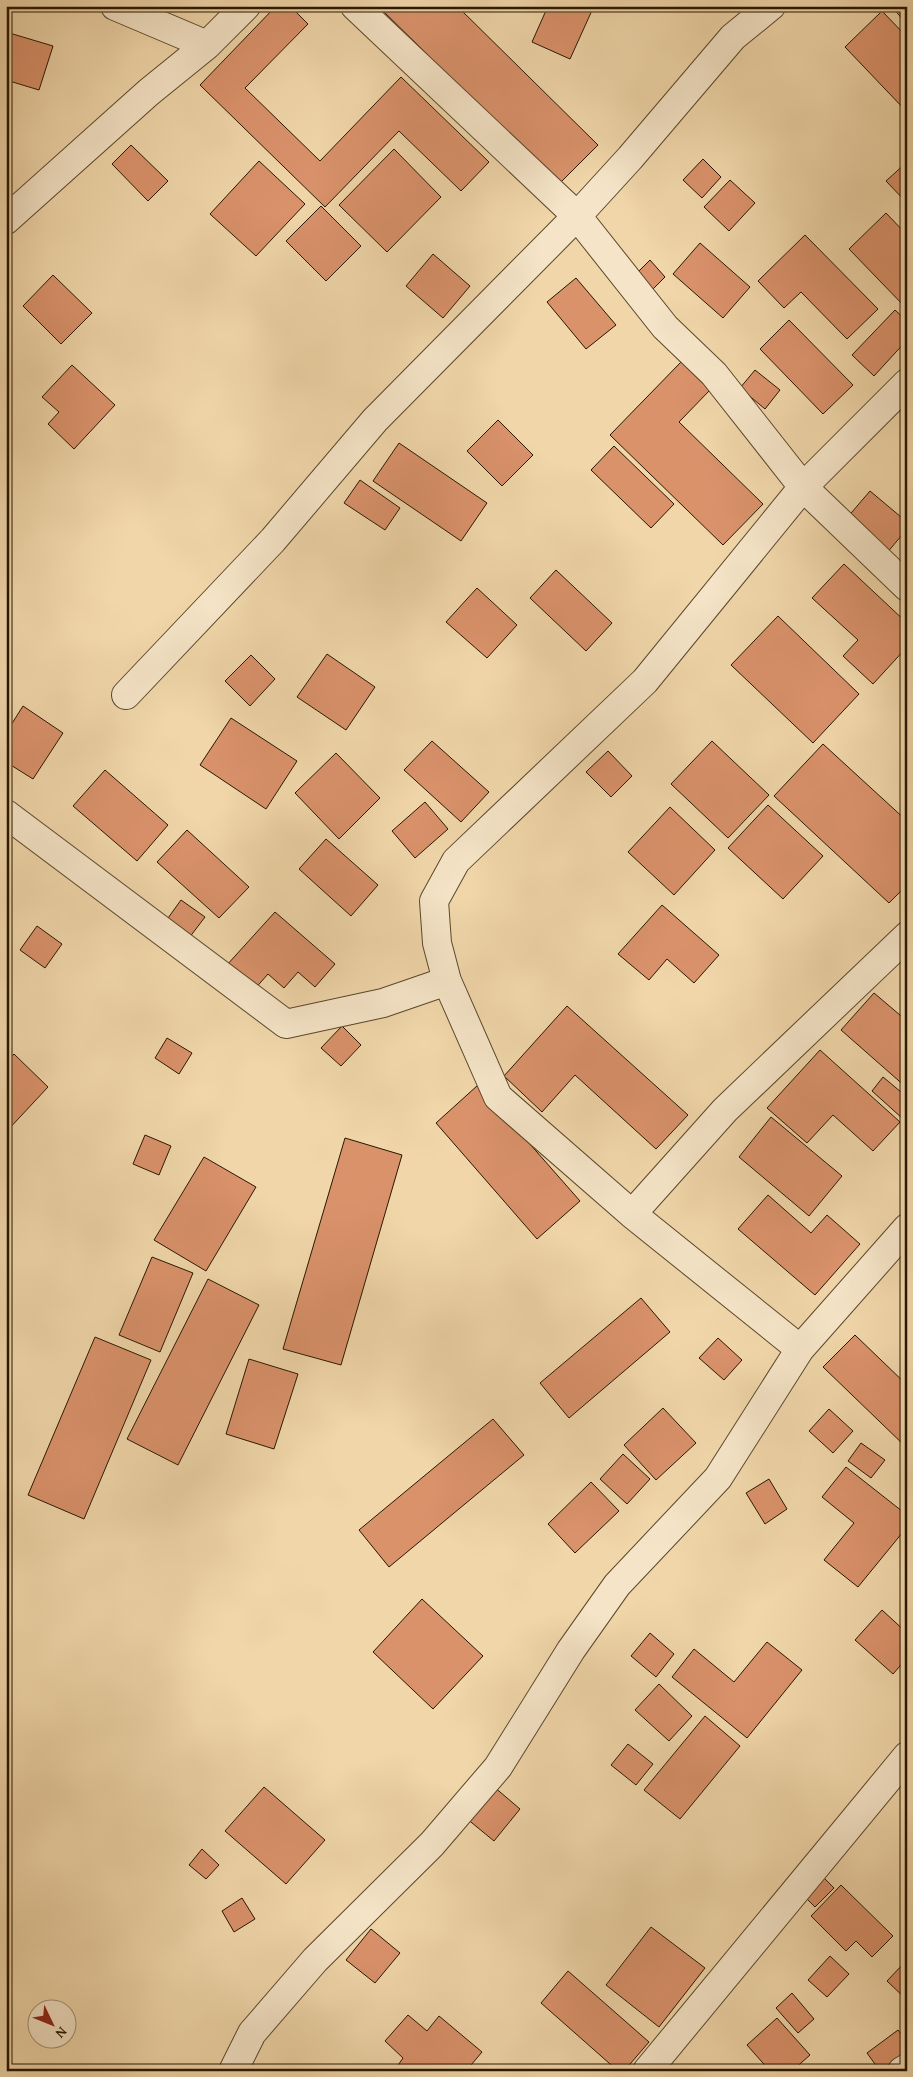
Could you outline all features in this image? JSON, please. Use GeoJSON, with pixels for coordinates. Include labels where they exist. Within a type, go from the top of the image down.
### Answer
{"type":"FeatureCollection","features":[{"type":"Feature","properties":{"kind":"street"},"geometry":{"type":"LineString","coordinates":[[115,6],[207,45]]}},
{"type":"Feature","properties":{"kind":"street"},"geometry":{"type":"LineString","coordinates":[[6,220],[149,92],[207,45],[246,6]]}},
{"type":"Feature","properties":{"kind":"street"},"geometry":{"type":"LineString","coordinates":[[354,6],[577,216],[665,327],[714,374],[803,487],[907,588]]}},
{"type":"Feature","properties":{"kind":"street"},"geometry":{"type":"LineString","coordinates":[[126,695],[273,540],[374,420],[577,216],[630,158],[733,37],[771,6]]}},
{"type":"Feature","properties":{"kind":"street"},"geometry":{"type":"LineString","coordinates":[[800,1349],[632,1214],[498,1097],[448,981],[437,943],[434,901],[456,861],[645,681],[803,487],[907,383]]}},
{"type":"Feature","properties":{"kind":"street"},"geometry":{"type":"LineString","coordinates":[[6,814],[286,1024],[383,1003],[448,981]]}},
{"type":"Feature","properties":{"kind":"street"},"geometry":{"type":"LineString","coordinates":[[632,1214],[725,1110],[907,936]]}},
{"type":"Feature","properties":{"kind":"street"},"geometry":{"type":"LineString","coordinates":[[233,2071],[252,2032],[315,1960],[432,1844],[498,1767],[570,1650],[617,1584],[718,1478],[800,1349],[907,1228]]}},
{"type":"Feature","properties":{"kind":"street"},"geometry":{"type":"LineString","coordinates":[[647,2071],[907,1756]]}},
{"type":"Feature","properties":{"kind":"street"},"geometry":{"type":"LineString","coordinates":[[902,2071],[907,2068]]}},
{"type":"Feature","properties":{"kind":"building"},"geometry":{"type":"Polygon","coordinates":[[[276,6],[290,6],[308,24],[245,88],[320,161],[401,77],[489,162],[461,191],[399,131],[325,207],[200,85],[276,6]]]}},
{"type":"Feature","properties":{"kind":"building"},"geometry":{"type":"Polygon","coordinates":[[[378,6],[457,6],[598,145],[559,184],[378,6]]]}},
{"type":"Feature","properties":{"kind":"building"},"geometry":{"type":"Polygon","coordinates":[[[548,6],[594,6],[570,59],[532,42],[548,6]]]}},
{"type":"Feature","properties":{"kind":"building"},"geometry":{"type":"Polygon","coordinates":[[[891,6],[907,6],[907,24],[891,6]]]}},
{"type":"Feature","properties":{"kind":"building"},"geometry":{"type":"Polygon","coordinates":[[[882,11],[907,37],[906,111],[845,47],[882,11]]]}},
{"type":"Feature","properties":{"kind":"building"},"geometry":{"type":"Polygon","coordinates":[[[6,32],[53,46],[39,90],[6,80],[6,32]]]}},
{"type":"Feature","properties":{"kind":"building"},"geometry":{"type":"Polygon","coordinates":[[[131,145],[168,181],[148,201],[112,164],[131,145]]]}},
{"type":"Feature","properties":{"kind":"building"},"geometry":{"type":"Polygon","coordinates":[[[394,149],[441,197],[387,252],[339,205],[394,149]]]}},
{"type":"Feature","properties":{"kind":"building"},"geometry":{"type":"Polygon","coordinates":[[[703,159],[721,177],[702,198],[683,180],[703,159]]]}},
{"type":"Feature","properties":{"kind":"building"},"geometry":{"type":"Polygon","coordinates":[[[259,161],[305,204],[256,256],[210,214],[259,161]]]}},
{"type":"Feature","properties":{"kind":"building"},"geometry":{"type":"Polygon","coordinates":[[[907,162],[907,203],[886,181],[907,162]]]}},
{"type":"Feature","properties":{"kind":"building"},"geometry":{"type":"Polygon","coordinates":[[[730,180],[755,203],[729,231],[704,207],[730,180]]]}},
{"type":"Feature","properties":{"kind":"building"},"geometry":{"type":"Polygon","coordinates":[[[321,206],[361,246],[326,281],[286,241],[321,206]]]}},
{"type":"Feature","properties":{"kind":"building"},"geometry":{"type":"Polygon","coordinates":[[[886,213],[907,235],[906,308],[849,249],[886,213]]]}},
{"type":"Feature","properties":{"kind":"building"},"geometry":{"type":"Polygon","coordinates":[[[805,235],[878,309],[847,339],[801,292],[784,308],[758,281],[805,235]]]}},
{"type":"Feature","properties":{"kind":"building"},"geometry":{"type":"Polygon","coordinates":[[[700,243],[750,287],[723,318],[673,274],[700,243]]]}},
{"type":"Feature","properties":{"kind":"building"},"geometry":{"type":"Polygon","coordinates":[[[433,254],[470,286],[443,318],[406,286],[433,254]]]}},
{"type":"Feature","properties":{"kind":"building"},"geometry":{"type":"Polygon","coordinates":[[[650,260],[665,277],[647,295],[632,278],[650,260]]]}},
{"type":"Feature","properties":{"kind":"building"},"geometry":{"type":"Polygon","coordinates":[[[53,275],[92,313],[61,344],[23,306],[53,275]]]}},
{"type":"Feature","properties":{"kind":"building"},"geometry":{"type":"Polygon","coordinates":[[[576,278],[616,325],[586,349],[547,302],[576,278]]]}},
{"type":"Feature","properties":{"kind":"building"},"geometry":{"type":"Polygon","coordinates":[[[895,310],[907,321],[907,340],[874,376],[852,355],[895,310]]]}},
{"type":"Feature","properties":{"kind":"building"},"geometry":{"type":"Polygon","coordinates":[[[789,320],[853,385],[823,414],[760,349],[789,320]]]}},
{"type":"Feature","properties":{"kind":"building"},"geometry":{"type":"Polygon","coordinates":[[[681,362],[710,390],[679,422],[763,504],[723,545],[610,435],[681,362]]]}},
{"type":"Feature","properties":{"kind":"building"},"geometry":{"type":"Polygon","coordinates":[[[72,365],[115,405],[74,449],[48,424],[59,412],[42,397],[72,365]]]}},
{"type":"Feature","properties":{"kind":"building"},"geometry":{"type":"Polygon","coordinates":[[[755,370],[780,390],[765,409],[740,388],[755,370]]]}},
{"type":"Feature","properties":{"kind":"building"},"geometry":{"type":"Polygon","coordinates":[[[498,420],[533,455],[502,486],[467,451],[498,420]]]}},
{"type":"Feature","properties":{"kind":"building"},"geometry":{"type":"Polygon","coordinates":[[[399,443],[487,503],[461,541],[373,481],[399,443]]]}},
{"type":"Feature","properties":{"kind":"building"},"geometry":{"type":"Polygon","coordinates":[[[614,446],[674,504],[651,528],[591,470],[614,446]]]}},
{"type":"Feature","properties":{"kind":"building"},"geometry":{"type":"Polygon","coordinates":[[[360,480],[400,508],[385,530],[344,503],[360,480]]]}},
{"type":"Feature","properties":{"kind":"building"},"geometry":{"type":"Polygon","coordinates":[[[870,491],[907,522],[907,529],[886,554],[846,519],[870,491]]]}},
{"type":"Feature","properties":{"kind":"building"},"geometry":{"type":"Polygon","coordinates":[[[844,564],[907,623],[907,647],[873,684],[843,656],[858,640],[812,598],[844,564]]]}},
{"type":"Feature","properties":{"kind":"building"},"geometry":{"type":"Polygon","coordinates":[[[556,570],[612,623],[586,651],[530,598],[556,570]]]}},
{"type":"Feature","properties":{"kind":"building"},"geometry":{"type":"Polygon","coordinates":[[[477,588],[517,625],[487,658],[446,622],[477,588]]]}},
{"type":"Feature","properties":{"kind":"building"},"geometry":{"type":"Polygon","coordinates":[[[778,616],[859,694],[813,743],[731,665],[778,616]]]}},
{"type":"Feature","properties":{"kind":"building"},"geometry":{"type":"Polygon","coordinates":[[[327,654],[375,687],[346,730],[297,697],[327,654]]]}},
{"type":"Feature","properties":{"kind":"building"},"geometry":{"type":"Polygon","coordinates":[[[251,655],[275,679],[250,706],[225,681],[251,655]]]}},
{"type":"Feature","properties":{"kind":"building"},"geometry":{"type":"Polygon","coordinates":[[[23,706],[63,733],[33,779],[6,762],[6,733],[23,706]]]}},
{"type":"Feature","properties":{"kind":"building"},"geometry":{"type":"Polygon","coordinates":[[[231,718],[297,761],[266,809],[200,765],[231,718]]]}},
{"type":"Feature","properties":{"kind":"building"},"geometry":{"type":"Polygon","coordinates":[[[432,741],[489,792],[461,822],[404,770],[432,741]]]}},
{"type":"Feature","properties":{"kind":"building"},"geometry":{"type":"Polygon","coordinates":[[[712,741],[769,795],[728,838],[671,784],[712,741]]]}},
{"type":"Feature","properties":{"kind":"building"},"geometry":{"type":"Polygon","coordinates":[[[823,744],[907,821],[907,885],[889,903],[774,796],[823,744]]]}},
{"type":"Feature","properties":{"kind":"building"},"geometry":{"type":"Polygon","coordinates":[[[608,751],[632,776],[611,797],[586,772],[608,751]]]}},
{"type":"Feature","properties":{"kind":"building"},"geometry":{"type":"Polygon","coordinates":[[[336,753],[380,798],[339,839],[295,793],[336,753]]]}},
{"type":"Feature","properties":{"kind":"building"},"geometry":{"type":"Polygon","coordinates":[[[105,770],[168,825],[137,861],[73,806],[105,770]]]}},
{"type":"Feature","properties":{"kind":"building"},"geometry":{"type":"Polygon","coordinates":[[[425,802],[448,829],[415,858],[392,831],[425,802]]]}},
{"type":"Feature","properties":{"kind":"building"},"geometry":{"type":"Polygon","coordinates":[[[768,805],[823,856],[783,899],[728,848],[768,805]]]}},
{"type":"Feature","properties":{"kind":"building"},"geometry":{"type":"Polygon","coordinates":[[[670,807],[715,850],[674,895],[628,852],[670,807]]]}},
{"type":"Feature","properties":{"kind":"building"},"geometry":{"type":"Polygon","coordinates":[[[187,830],[249,887],[219,918],[157,862],[187,830]]]}},
{"type":"Feature","properties":{"kind":"building"},"geometry":{"type":"Polygon","coordinates":[[[326,839],[378,885],[351,916],[299,869],[326,839]]]}},
{"type":"Feature","properties":{"kind":"building"},"geometry":{"type":"Polygon","coordinates":[[[181,900],[205,917],[186,942],[163,925],[181,900]]]}},
{"type":"Feature","properties":{"kind":"building"},"geometry":{"type":"Polygon","coordinates":[[[662,905],[719,955],[694,983],[667,959],[649,980],[618,954],[662,905]]]}},
{"type":"Feature","properties":{"kind":"building"},"geometry":{"type":"Polygon","coordinates":[[[275,912],[335,964],[315,987],[298,972],[284,988],[268,974],[253,991],[226,966],[275,912]]]}},
{"type":"Feature","properties":{"kind":"building"},"geometry":{"type":"Polygon","coordinates":[[[37,926],[62,944],[45,968],[20,950],[37,926]]]}},
{"type":"Feature","properties":{"kind":"building"},"geometry":{"type":"Polygon","coordinates":[[[874,993],[907,1021],[907,1088],[841,1030],[874,993]]]}},
{"type":"Feature","properties":{"kind":"building"},"geometry":{"type":"Polygon","coordinates":[[[567,1006],[688,1115],[656,1149],[575,1075],[542,1112],[504,1076],[567,1006]]]}},
{"type":"Feature","properties":{"kind":"building"},"geometry":{"type":"Polygon","coordinates":[[[342,1026],[361,1045],[341,1066],[321,1048],[342,1026]]]}},
{"type":"Feature","properties":{"kind":"building"},"geometry":{"type":"Polygon","coordinates":[[[167,1038],[192,1053],[179,1074],[155,1058],[167,1038]]]}},
{"type":"Feature","properties":{"kind":"building"},"geometry":{"type":"Polygon","coordinates":[[[820,1050],[900,1122],[873,1151],[833,1115],[807,1143],[767,1108],[820,1050]]]}},
{"type":"Feature","properties":{"kind":"building"},"geometry":{"type":"Polygon","coordinates":[[[14,1054],[48,1087],[6,1132],[6,1063],[14,1054]]]}},
{"type":"Feature","properties":{"kind":"building"},"geometry":{"type":"Polygon","coordinates":[[[883,1077],[907,1097],[907,1112],[902,1118],[872,1091],[883,1077]]]}},
{"type":"Feature","properties":{"kind":"building"},"geometry":{"type":"Polygon","coordinates":[[[478,1085],[580,1201],[537,1239],[436,1123],[478,1085]]]}},
{"type":"Feature","properties":{"kind":"building"},"geometry":{"type":"Polygon","coordinates":[[[771,1117],[842,1176],[809,1216],[739,1157],[771,1117]]]}},
{"type":"Feature","properties":{"kind":"building"},"geometry":{"type":"Polygon","coordinates":[[[145,1135],[171,1146],[159,1175],[133,1164],[145,1135]]]}},
{"type":"Feature","properties":{"kind":"building"},"geometry":{"type":"Polygon","coordinates":[[[345,1138],[402,1155],[341,1365],[283,1349],[345,1138]]]}},
{"type":"Feature","properties":{"kind":"building"},"geometry":{"type":"Polygon","coordinates":[[[204,1157],[256,1187],[206,1271],[154,1240],[204,1157]]]}},
{"type":"Feature","properties":{"kind":"building"},"geometry":{"type":"Polygon","coordinates":[[[768,1195],[811,1233],[827,1215],[860,1244],[815,1295],[738,1229],[768,1195]]]}},
{"type":"Feature","properties":{"kind":"building"},"geometry":{"type":"Polygon","coordinates":[[[152,1257],[193,1273],[160,1352],[119,1335],[152,1257]]]}},
{"type":"Feature","properties":{"kind":"building"},"geometry":{"type":"Polygon","coordinates":[[[208,1279],[259,1305],[178,1465],[127,1439],[208,1279]]]}},
{"type":"Feature","properties":{"kind":"building"},"geometry":{"type":"Polygon","coordinates":[[[641,1298],[670,1332],[569,1418],[540,1383],[641,1298]]]}},
{"type":"Feature","properties":{"kind":"building"},"geometry":{"type":"Polygon","coordinates":[[[855,1335],[907,1385],[907,1448],[823,1367],[855,1335]]]}},
{"type":"Feature","properties":{"kind":"building"},"geometry":{"type":"Polygon","coordinates":[[[95,1337],[151,1360],[84,1519],[28,1495],[95,1337]]]}},
{"type":"Feature","properties":{"kind":"building"},"geometry":{"type":"Polygon","coordinates":[[[718,1338],[742,1360],[724,1380],[699,1358],[718,1338]]]}},
{"type":"Feature","properties":{"kind":"building"},"geometry":{"type":"Polygon","coordinates":[[[249,1359],[298,1374],[274,1449],[226,1434],[249,1359]]]}},
{"type":"Feature","properties":{"kind":"building"},"geometry":{"type":"Polygon","coordinates":[[[663,1408],[696,1443],[656,1480],[624,1445],[663,1408]]]}},
{"type":"Feature","properties":{"kind":"building"},"geometry":{"type":"Polygon","coordinates":[[[829,1409],[853,1431],[833,1453],[809,1431],[829,1409]]]}},
{"type":"Feature","properties":{"kind":"building"},"geometry":{"type":"Polygon","coordinates":[[[493,1419],[524,1455],[389,1567],[359,1530],[493,1419]]]}},
{"type":"Feature","properties":{"kind":"building"},"geometry":{"type":"Polygon","coordinates":[[[861,1443],[885,1460],[871,1478],[848,1461],[861,1443]]]}},
{"type":"Feature","properties":{"kind":"building"},"geometry":{"type":"Polygon","coordinates":[[[623,1454],[650,1479],[627,1504],[600,1479],[623,1454]]]}},
{"type":"Feature","properties":{"kind":"building"},"geometry":{"type":"Polygon","coordinates":[[[846,1467],[907,1515],[907,1527],[858,1587],[824,1560],[854,1523],[822,1497],[846,1467]]]}},
{"type":"Feature","properties":{"kind":"building"},"geometry":{"type":"Polygon","coordinates":[[[769,1479],[787,1509],[765,1524],[746,1493],[769,1479]]]}},
{"type":"Feature","properties":{"kind":"building"},"geometry":{"type":"Polygon","coordinates":[[[591,1482],[619,1511],[575,1553],[548,1524],[591,1482]]]}},
{"type":"Feature","properties":{"kind":"building"},"geometry":{"type":"Polygon","coordinates":[[[422,1599],[483,1656],[433,1709],[373,1652],[422,1599]]]}},
{"type":"Feature","properties":{"kind":"building"},"geometry":{"type":"Polygon","coordinates":[[[882,1610],[907,1633],[907,1658],[893,1674],[855,1640],[882,1610]]]}},
{"type":"Feature","properties":{"kind":"building"},"geometry":{"type":"Polygon","coordinates":[[[650,1633],[674,1654],[656,1677],[631,1656],[650,1633]]]}},
{"type":"Feature","properties":{"kind":"building"},"geometry":{"type":"Polygon","coordinates":[[[767,1642],[802,1670],[747,1738],[672,1677],[694,1649],[734,1682],[767,1642]]]}},
{"type":"Feature","properties":{"kind":"building"},"geometry":{"type":"Polygon","coordinates":[[[659,1684],[692,1716],[669,1741],[635,1710],[659,1684]]]}},
{"type":"Feature","properties":{"kind":"building"},"geometry":{"type":"Polygon","coordinates":[[[705,1716],[740,1746],[680,1819],[644,1790],[705,1716]]]}},
{"type":"Feature","properties":{"kind":"building"},"geometry":{"type":"Polygon","coordinates":[[[628,1744],[653,1764],[636,1785],[611,1765],[628,1744]]]}},
{"type":"Feature","properties":{"kind":"building"},"geometry":{"type":"Polygon","coordinates":[[[493,1786],[520,1809],[494,1841],[466,1818],[493,1786]]]}},
{"type":"Feature","properties":{"kind":"building"},"geometry":{"type":"Polygon","coordinates":[[[264,1787],[325,1840],[286,1884],[225,1831],[264,1787]]]}},
{"type":"Feature","properties":{"kind":"building"},"geometry":{"type":"Polygon","coordinates":[[[202,1849],[219,1865],[206,1879],[189,1865],[202,1849]]]}},
{"type":"Feature","properties":{"kind":"building"},"geometry":{"type":"Polygon","coordinates":[[[821,1875],[834,1888],[815,1907],[802,1894],[821,1875]]]}},
{"type":"Feature","properties":{"kind":"building"},"geometry":{"type":"Polygon","coordinates":[[[841,1885],[893,1936],[872,1957],[856,1941],[846,1951],[811,1916],[841,1885]]]}},
{"type":"Feature","properties":{"kind":"building"},"geometry":{"type":"Polygon","coordinates":[[[242,1898],[255,1919],[234,1932],[222,1911],[242,1898]]]}},
{"type":"Feature","properties":{"kind":"building"},"geometry":{"type":"Polygon","coordinates":[[[651,1927],[705,1968],[659,2027],[606,1985],[651,1927]]]}},
{"type":"Feature","properties":{"kind":"building"},"geometry":{"type":"Polygon","coordinates":[[[371,1929],[400,1953],[375,1983],[346,1960],[371,1929]]]}},
{"type":"Feature","properties":{"kind":"building"},"geometry":{"type":"Polygon","coordinates":[[[830,1956],[849,1974],[827,1997],[808,1980],[830,1956]]]}},
{"type":"Feature","properties":{"kind":"building"},"geometry":{"type":"Polygon","coordinates":[[[904,1963],[907,1966],[907,2000],[887,1981],[904,1963]]]}},
{"type":"Feature","properties":{"kind":"building"},"geometry":{"type":"Polygon","coordinates":[[[568,1971],[649,2042],[624,2071],[618,2071],[541,2003],[568,1971]]]}},
{"type":"Feature","properties":{"kind":"building"},"geometry":{"type":"Polygon","coordinates":[[[792,1993],[814,2019],[798,2033],[776,2008],[792,1993]]]}},
{"type":"Feature","properties":{"kind":"building"},"geometry":{"type":"Polygon","coordinates":[[[408,2015],[427,2031],[439,2016],[482,2052],[466,2071],[394,2071],[403,2058],[385,2041],[408,2015]]]}},
{"type":"Feature","properties":{"kind":"building"},"geometry":{"type":"Polygon","coordinates":[[[777,2018],[810,2055],[792,2071],[770,2071],[747,2045],[777,2018]]]}},
{"type":"Feature","properties":{"kind":"building"},"geometry":{"type":"Polygon","coordinates":[[[898,2030],[907,2042],[907,2051],[880,2071],[867,2053],[898,2030]]]}}]}
